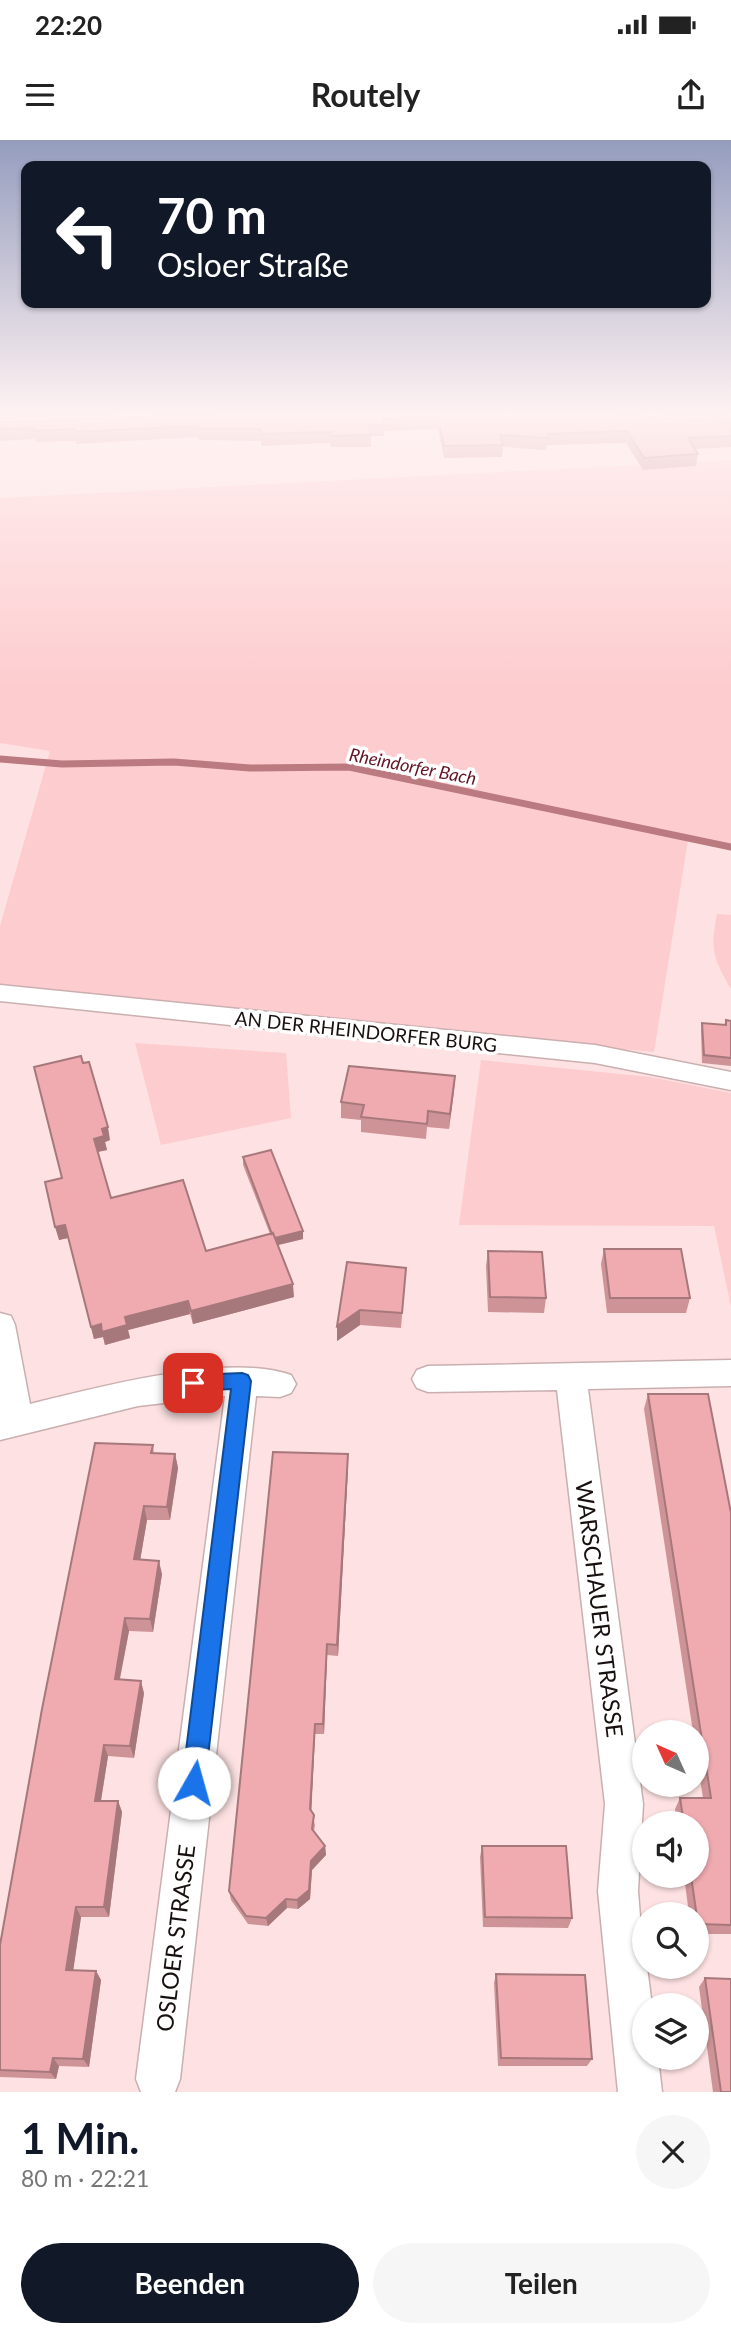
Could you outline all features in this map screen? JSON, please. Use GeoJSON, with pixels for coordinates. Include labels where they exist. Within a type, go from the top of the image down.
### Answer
{"type":"FeatureCollection","features":[{"type":"Feature","properties":{"kind":"street","name":"AN DER RHEINDORFER BURG"},"geometry":{"type":"LineString","coordinates":[[0,993],[596,1054],[731,1081]]}},
{"type":"Feature","properties":{"kind":"street"},"geometry":{"type":"LineString","coordinates":[[0,1325],[9,1424],[102,1400],[193,1383],[242,1381],[280,1384]]}},
{"type":"Feature","properties":{"kind":"street"},"geometry":{"type":"LineString","coordinates":[[428,1379],[731,1373]]}},
{"type":"Feature","properties":{"kind":"street","name":"WARSCHAUER STRASSE"},"geometry":{"type":"LineString","coordinates":[[571,1376],[624,1804],[618,1891],[640,2092]]}},
{"type":"Feature","properties":{"kind":"street","name":"OSLOER STRASSE"},"geometry":{"type":"LineString","coordinates":[[158,2079],[242,1381]]}},
{"type":"Feature","properties":{"kind":"shaded area"},"geometry":{"type":"Polygon","coordinates":[[[0,504],[731,504],[731,850],[688,840],[654,1052],[0,992],[0,926],[50,751],[0,743],[0,504]]]}},
{"type":"Feature","properties":{"kind":"shaded area"},"geometry":{"type":"Polygon","coordinates":[[[717,914],[731,915],[731,989],[715,953],[717,914]]]}},
{"type":"Feature","properties":{"kind":"shaded area"},"geometry":{"type":"Polygon","coordinates":[[[135,1043],[286,1053],[291,1118],[161,1145],[135,1043]]]}},
{"type":"Feature","properties":{"kind":"shaded area"},"geometry":{"type":"Polygon","coordinates":[[[481,1060],[650,1077],[731,1093],[731,1307],[714,1226],[459,1225],[481,1060]]]}},
{"type":"Feature","properties":{"kind":"building"},"geometry":{"type":"Polygon","coordinates":[[[726,1020],[731,1021],[731,1058],[704,1055],[702,1023],[726,1025],[726,1020]]]}},
{"type":"Feature","properties":{"kind":"building"},"geometry":{"type":"Polygon","coordinates":[[[81,1056],[83,1063],[89,1062],[108,1127],[102,1129],[104,1136],[94,1139],[111,1198],[183,1180],[206,1251],[273,1233],[293,1284],[191,1311],[188,1301],[125,1317],[127,1325],[102,1332],[101,1324],[91,1327],[65,1225],[55,1227],[45,1182],[62,1178],[34,1067],[81,1056]]]}},
{"type":"Feature","properties":{"kind":"building"},"geometry":{"type":"Polygon","coordinates":[[[349,1066],[455,1076],[450,1114],[428,1111],[427,1124],[361,1117],[364,1105],[341,1102],[349,1066]]]}},
{"type":"Feature","properties":{"kind":"building"},"geometry":{"type":"Polygon","coordinates":[[[271,1150],[303,1231],[275,1238],[243,1157],[271,1150]]]}},
{"type":"Feature","properties":{"kind":"building"},"geometry":{"type":"Polygon","coordinates":[[[604,1249],[681,1249],[690,1298],[610,1298],[604,1249]]]}},
{"type":"Feature","properties":{"kind":"building"},"geometry":{"type":"Polygon","coordinates":[[[488,1251],[542,1252],[546,1298],[490,1297],[488,1251]]]}},
{"type":"Feature","properties":{"kind":"building"},"geometry":{"type":"Polygon","coordinates":[[[347,1262],[406,1268],[402,1313],[360,1310],[337,1326],[347,1262]]]}},
{"type":"Feature","properties":{"kind":"building"},"geometry":{"type":"Polygon","coordinates":[[[648,1394],[708,1394],[731,1513],[731,1925],[709,1924],[709,1902],[695,1902],[693,1888],[709,1888],[709,1811],[682,1811],[680,1798],[711,1798],[709,1720],[699,1720],[648,1394]]]}},
{"type":"Feature","properties":{"kind":"building"},"geometry":{"type":"Polygon","coordinates":[[[95,1443],[153,1445],[151,1453],[175,1454],[167,1507],[144,1506],[134,1559],[159,1561],[150,1619],[125,1618],[115,1679],[141,1681],[130,1746],[104,1745],[95,1801],[118,1801],[104,1907],[76,1907],[66,1970],[96,1971],[83,2059],[53,2058],[50,2072],[0,2070],[0,1945],[42,1709],[95,1443]]]}},
{"type":"Feature","properties":{"kind":"building"},"geometry":{"type":"Polygon","coordinates":[[[273,1452],[348,1454],[337,1645],[327,1644],[323,1724],[315,1724],[310,1809],[314,1815],[312,1829],[325,1846],[311,1861],[309,1890],[297,1900],[286,1899],[266,1918],[246,1916],[229,1891],[273,1452]]]}},
{"type":"Feature","properties":{"kind":"building"},"geometry":{"type":"Polygon","coordinates":[[[482,1846],[566,1846],[572,1918],[485,1917],[482,1846]]]}},
{"type":"Feature","properties":{"kind":"building"},"geometry":{"type":"Polygon","coordinates":[[[496,1974],[585,1975],[592,2059],[501,2058],[496,1974]]]}},
{"type":"Feature","properties":{"kind":"building"},"geometry":{"type":"Polygon","coordinates":[[[705,1979],[731,1979],[731,2092],[721,2092],[705,1979]]]}},
{"type":"Feature","properties":{"kind":"waterway","name":"Rheindorfer Bach"},"geometry":{"type":"LineString","coordinates":[[0,759],[62,764],[174,762],[250,768],[349,767],[731,847]]}},
{"type":"Feature","properties":{"kind":"route"},"geometry":{"type":"LineString","coordinates":[[193,1383],[242,1381],[194,1783]]}}]}
